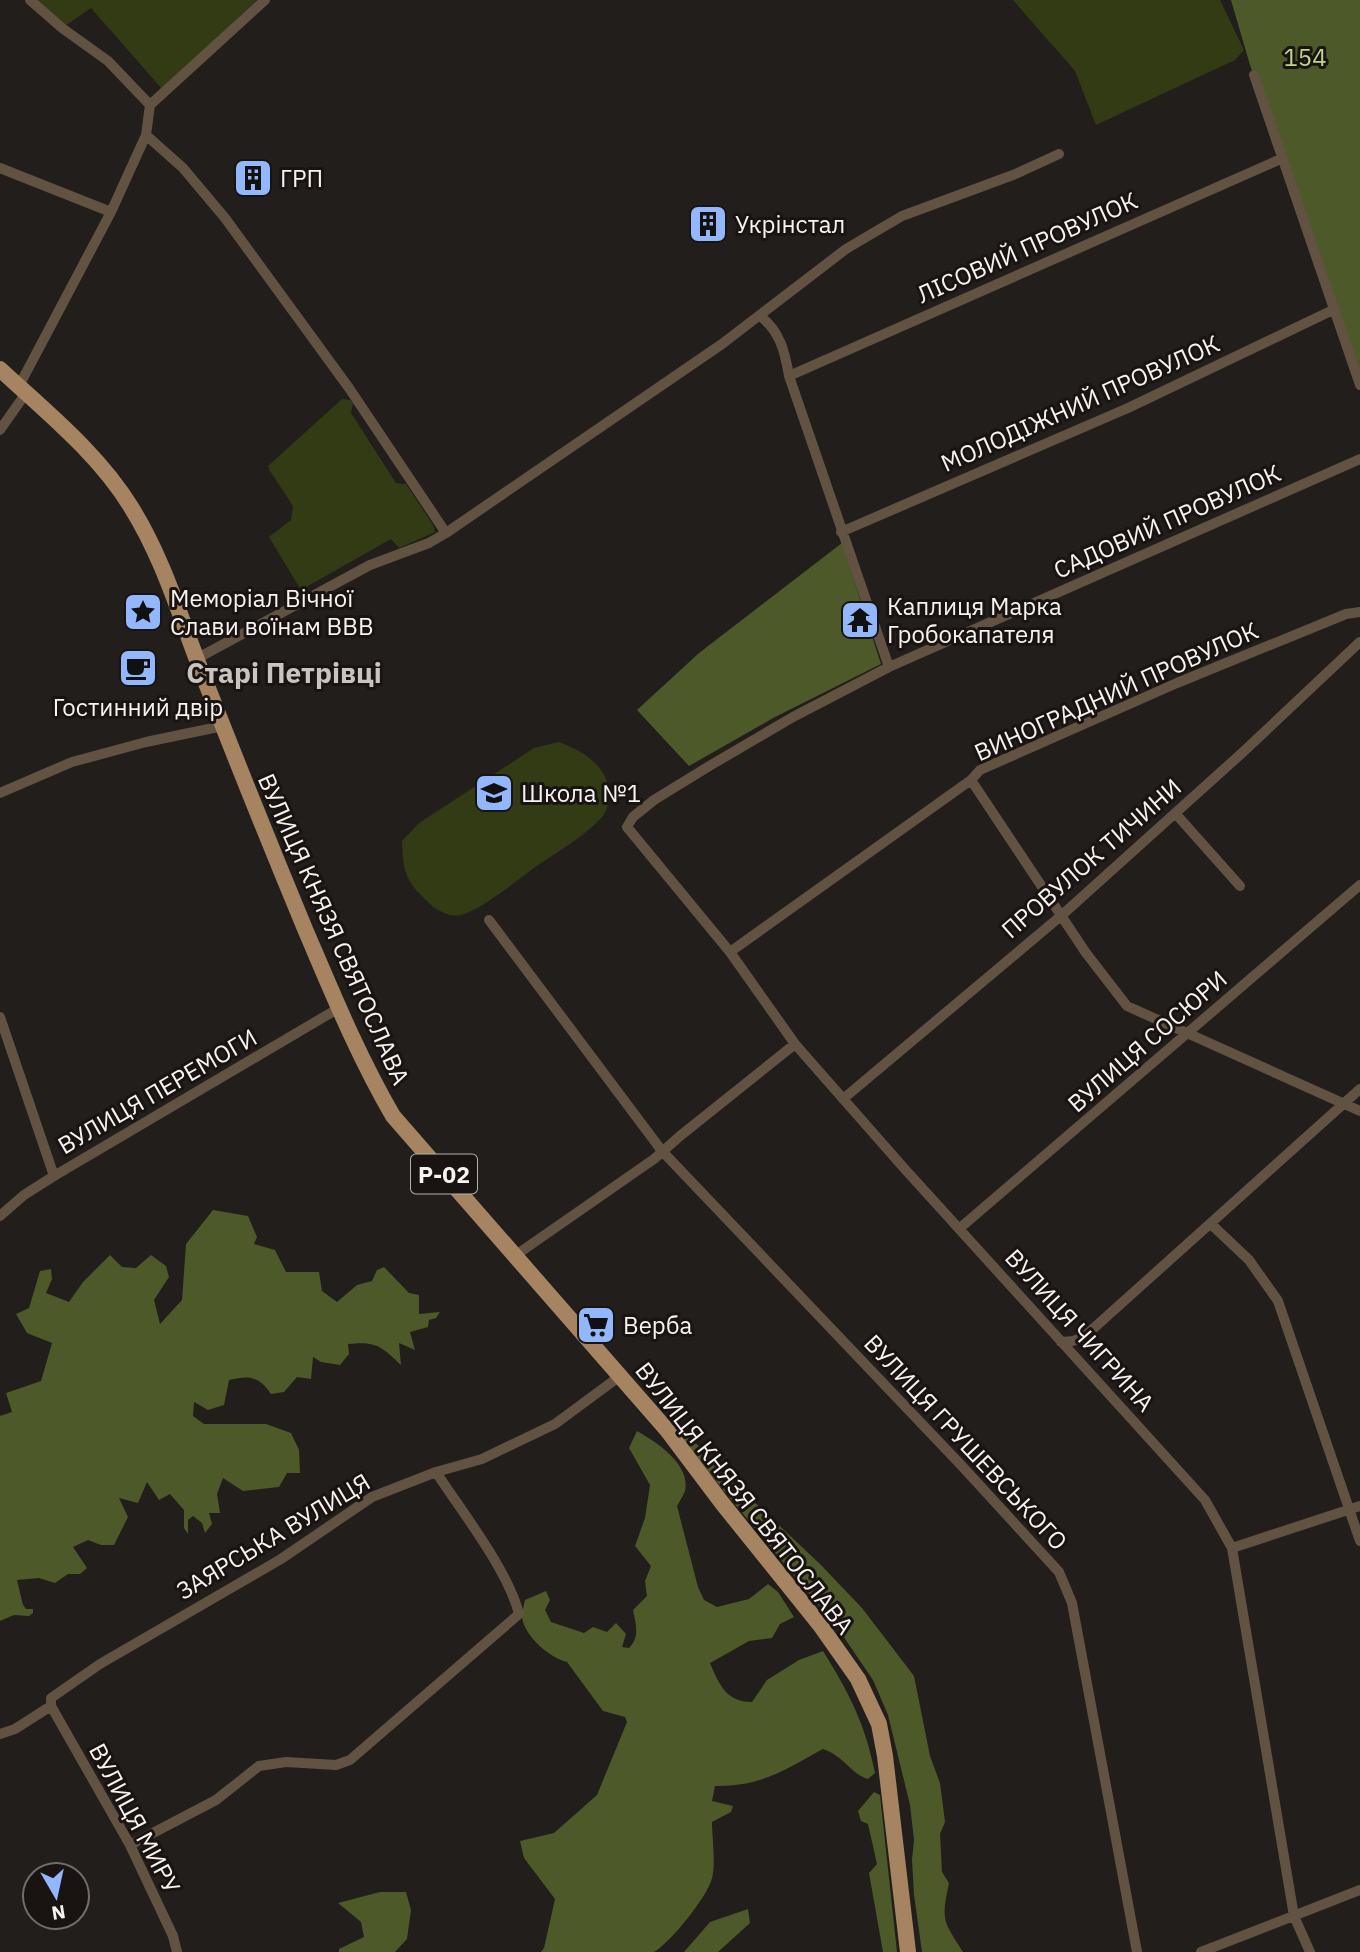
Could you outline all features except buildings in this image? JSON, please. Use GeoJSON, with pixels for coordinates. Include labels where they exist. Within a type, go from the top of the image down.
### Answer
{"type":"FeatureCollection","features":[{"type":"Feature","properties":{"kind":"main road","name":"ВУЛИЦЯ КНЯЗЯ СВЯТОСЛАВА"},"geometry":{"type":"LineString","coordinates":[[0,369],[98,463],[131,506],[164,573],[249,795],[367,1071],[393,1116],[667,1430],[820,1625],[858,1679],[879,1724],[885,1756],[908,1952]]}},
{"type":"Feature","properties":{"kind":"street"},"geometry":{"type":"LineString","coordinates":[[30,0],[62,28],[108,61],[150,105]]}},
{"type":"Feature","properties":{"kind":"street"},"geometry":{"type":"LineString","coordinates":[[0,430],[111,212],[146,135],[150,105],[265,0]]}},
{"type":"Feature","properties":{"kind":"street"},"geometry":{"type":"LineString","coordinates":[[1254,75],[1360,385]]}},
{"type":"Feature","properties":{"kind":"street"},"geometry":{"type":"LineString","coordinates":[[146,135],[183,168],[225,218],[349,388],[446,533]]}},
{"type":"Feature","properties":{"kind":"street"},"geometry":{"type":"LineString","coordinates":[[196,659],[370,565],[429,543],[446,533],[668,382],[760,316],[846,249],[902,216],[1013,175],[1059,154]]}},
{"type":"Feature","properties":{"kind":"street","name":"ЛІСОВИЙ ПРОВУЛОК"},"geometry":{"type":"LineString","coordinates":[[789,376],[1283,158]]}},
{"type":"Feature","properties":{"kind":"street"},"geometry":{"type":"LineString","coordinates":[[0,168],[111,212]]}},
{"type":"Feature","properties":{"kind":"street","name":"МОЛОДІЖНИЙ ПРОВУЛОК"},"geometry":{"type":"LineString","coordinates":[[841,532],[1128,408],[1335,309]]}},
{"type":"Feature","properties":{"kind":"street"},"geometry":{"type":"LineString","coordinates":[[760,316],[775,330],[785,355],[789,376],[889,667]]}},
{"type":"Feature","properties":{"kind":"street","name":"САДОВИЙ ПРОВУЛОК"},"geometry":{"type":"LineString","coordinates":[[627,827],[633,817],[654,800],[711,765],[793,717],[889,667],[1360,459]]}},
{"type":"Feature","properties":{"kind":"street","name":"ВИНОГРАДНИЙ ПРОВУЛОК"},"geometry":{"type":"LineString","coordinates":[[730,952],[971,780],[981,770],[1177,683],[1346,614],[1360,612]]}},
{"type":"Feature","properties":{"kind":"street","name":"ПРОВУЛОК ТИЧИНИ"},"geometry":{"type":"LineString","coordinates":[[844,1099],[1062,915],[1360,642]]}},
{"type":"Feature","properties":{"kind":"street"},"geometry":{"type":"LineString","coordinates":[[0,793],[72,762],[146,741],[223,726]]}},
{"type":"Feature","properties":{"kind":"street"},"geometry":{"type":"LineString","coordinates":[[971,780],[1086,953],[1127,1006],[1360,1111]]}},
{"type":"Feature","properties":{"kind":"street"},"geometry":{"type":"LineString","coordinates":[[1175,813],[1240,886]]}},
{"type":"Feature","properties":{"kind":"street","name":"ВУЛИЦЯ ЧИГРИНА"},"geometry":{"type":"LineString","coordinates":[[627,827],[730,952],[795,1044],[1205,1500],[1232,1548],[1294,1916],[1310,1952]]}},
{"type":"Feature","properties":{"kind":"street","name":"ВУЛИЦЯ СОСЮРИ"},"geometry":{"type":"LineString","coordinates":[[960,1228],[1360,885]]}},
{"type":"Feature","properties":{"kind":"street","name":"ВУЛИЦЯ ГРУШЕВСЬКОГО"},"geometry":{"type":"LineString","coordinates":[[489,920],[662,1151],[961,1465],[1059,1572],[1072,1603],[1137,1952]]}},
{"type":"Feature","properties":{"kind":"street","name":"ВУЛИЦЯ ПЕРЕМОГИ"},"geometry":{"type":"LineString","coordinates":[[0,1216],[24,1195],[54,1176],[340,1008]]}},
{"type":"Feature","properties":{"kind":"street"},"geometry":{"type":"LineString","coordinates":[[0,1017],[54,1176]]}},
{"type":"Feature","properties":{"kind":"street"},"geometry":{"type":"LineString","coordinates":[[516,1255],[654,1159],[795,1044]]}},
{"type":"Feature","properties":{"kind":"street"},"geometry":{"type":"LineString","coordinates":[[1061,1342],[1085,1336],[1360,1089]]}},
{"type":"Feature","properties":{"kind":"street"},"geometry":{"type":"LineString","coordinates":[[1211,1224],[1249,1260],[1278,1301],[1360,1541]]}},
{"type":"Feature","properties":{"kind":"street","name":"ЗАЯРСЬКА ВУЛИЦЯ"},"geometry":{"type":"LineString","coordinates":[[0,1734],[51,1706],[51,1698],[100,1664],[281,1559],[372,1497],[436,1472],[482,1459],[555,1424],[620,1376]]}},
{"type":"Feature","properties":{"kind":"street"},"geometry":{"type":"LineString","coordinates":[[130,1845],[215,1800],[259,1766],[286,1762],[336,1765],[350,1760],[519,1614],[515,1597],[499,1569],[436,1472]]}},
{"type":"Feature","properties":{"kind":"street"},"geometry":{"type":"LineString","coordinates":[[1232,1548],[1360,1506]]}},
{"type":"Feature","properties":{"kind":"street","name":"ВУЛИЦЯ МИРУ"},"geometry":{"type":"LineString","coordinates":[[51,1706],[130,1845],[173,1936],[177,1952]]}},
{"type":"Feature","properties":{"kind":"street"},"geometry":{"type":"LineString","coordinates":[[1201,1952],[1360,1890]]}},
{"type":"Feature","properties":{"kind":"green space"},"geometry":{"type":"Polygon","coordinates":[[[30,0],[257,0],[162,89],[91,8],[62,28],[30,0]]]}},
{"type":"Feature","properties":{"kind":"green space"},"geometry":{"type":"Polygon","coordinates":[[[1013,0],[1220,0],[1244,50],[1235,60],[1096,125],[1075,71],[1013,0]]]}},
{"type":"Feature","properties":{"kind":"green space","name":"154"},"geometry":{"type":"Polygon","coordinates":[[[1231,0],[1360,0],[1360,378],[1250,65],[1231,0]]]}},
{"type":"Feature","properties":{"kind":"green space"},"geometry":{"type":"Polygon","coordinates":[[[342,399],[353,403],[351,413],[396,483],[406,484],[435,532],[399,548],[391,539],[301,590],[269,537],[291,520],[293,506],[268,466],[342,399]]]}},
{"type":"Feature","properties":{"kind":"green space"},"geometry":{"type":"Polygon","coordinates":[[[842,543],[881,664],[775,717],[689,766],[637,710],[699,653],[842,543]]]}},
{"type":"Feature","properties":{"kind":"green space"},"geometry":{"type":"Polygon","coordinates":[[[559,742],[589,758],[603,774],[609,795],[604,815],[577,839],[479,907],[456,916],[446,914],[432,905],[409,879],[404,866],[402,841],[419,823],[534,748],[559,742]]]}},
{"type":"Feature","properties":{"kind":"green space"},"geometry":{"type":"Polygon","coordinates":[[[213,1210],[248,1216],[257,1237],[254,1244],[275,1250],[286,1272],[319,1272],[322,1291],[337,1302],[357,1285],[372,1281],[377,1270],[384,1267],[409,1293],[419,1295],[419,1314],[440,1312],[436,1318],[429,1320],[428,1327],[410,1332],[415,1350],[399,1343],[401,1365],[372,1344],[348,1344],[349,1354],[340,1365],[321,1362],[313,1357],[311,1379],[297,1377],[284,1392],[271,1394],[258,1380],[242,1378],[229,1380],[224,1405],[208,1410],[194,1402],[193,1416],[204,1424],[266,1424],[291,1433],[299,1450],[300,1473],[287,1473],[279,1487],[243,1491],[223,1478],[217,1494],[220,1513],[209,1513],[212,1524],[205,1533],[202,1523],[193,1516],[188,1520],[188,1534],[184,1528],[184,1510],[170,1494],[159,1500],[147,1482],[138,1503],[119,1498],[128,1517],[114,1545],[101,1545],[88,1540],[73,1547],[87,1568],[80,1574],[68,1574],[55,1583],[39,1578],[17,1580],[23,1605],[26,1609],[33,1609],[33,1613],[29,1616],[14,1615],[0,1621],[0,1416],[12,1412],[6,1393],[41,1381],[52,1343],[27,1333],[16,1314],[29,1308],[40,1271],[51,1269],[52,1279],[46,1293],[69,1302],[83,1282],[110,1255],[122,1267],[136,1268],[151,1255],[166,1266],[169,1277],[154,1300],[160,1324],[182,1300],[186,1244],[213,1210]]]}},
{"type":"Feature","properties":{"kind":"green space"},"geometry":{"type":"Polygon","coordinates":[[[637,1431],[670,1455],[683,1472],[685,1491],[677,1506],[698,1587],[704,1600],[717,1607],[749,1599],[768,1584],[778,1592],[794,1617],[780,1624],[772,1638],[749,1641],[710,1663],[720,1685],[736,1699],[752,1702],[767,1680],[799,1660],[823,1651],[855,1709],[875,1773],[868,1779],[862,1777],[823,1749],[772,1776],[746,1784],[715,1786],[712,1801],[733,1806],[731,1812],[712,1822],[712,1878],[688,1918],[661,1947],[654,1952],[541,1952],[555,1899],[524,1858],[520,1841],[554,1833],[597,1795],[627,1722],[625,1717],[603,1711],[567,1662],[546,1651],[533,1639],[522,1617],[525,1600],[546,1591],[550,1600],[545,1610],[551,1622],[584,1633],[593,1627],[607,1632],[616,1623],[626,1634],[622,1647],[629,1648],[635,1640],[633,1610],[647,1596],[645,1581],[651,1566],[635,1546],[645,1518],[650,1485],[629,1448],[637,1431]]]}},
{"type":"Feature","properties":{"kind":"green space"},"geometry":{"type":"Polygon","coordinates":[[[689,1436],[862,1608],[914,1676],[930,1756],[940,1783],[945,1822],[940,1834],[942,1872],[949,1883],[945,1905],[946,1920],[963,1952],[922,1952],[914,1895],[914,1840],[910,1805],[888,1715],[873,1680],[839,1630],[682,1440],[689,1436]]]}},
{"type":"Feature","properties":{"kind":"green space"},"geometry":{"type":"Polygon","coordinates":[[[874,1792],[880,1795],[897,1952],[883,1952],[869,1873],[877,1864],[868,1824],[861,1821],[858,1811],[874,1792]]]}},
{"type":"Feature","properties":{"kind":"green space"},"geometry":{"type":"Polygon","coordinates":[[[380,1892],[406,1892],[411,1910],[407,1939],[395,1952],[339,1952],[339,1949],[364,1937],[361,1922],[338,1903],[380,1892]]]}},
{"type":"Feature","properties":{"kind":"green space"},"geometry":{"type":"Polygon","coordinates":[[[748,1909],[750,1923],[718,1952],[684,1952],[710,1922],[748,1909]]]}},
{"type":"Feature","properties":{"kind":"place","name":"ГРП"},"geometry":{"type":"Point","coordinates":[253,178]}},
{"type":"Feature","properties":{"kind":"place","name":"Укрінстал"},"geometry":{"type":"Point","coordinates":[708,224]}},
{"type":"Feature","properties":{"kind":"place","name":"Меморіал Вічної Слави воїнам ВВВ"},"geometry":{"type":"Point","coordinates":[143,612]}},
{"type":"Feature","properties":{"kind":"place","name":"Каплиця Марка Гробокапателя"},"geometry":{"type":"Point","coordinates":[860,620]}},
{"type":"Feature","properties":{"kind":"place","name":"Гостинний двір"},"geometry":{"type":"Point","coordinates":[138,668]}},
{"type":"Feature","properties":{"kind":"place","name":"Школа №1"},"geometry":{"type":"Point","coordinates":[494,793]}},
{"type":"Feature","properties":{"kind":"place","name":"Верба"},"geometry":{"type":"Point","coordinates":[596,1325]}},
{"type":"Feature","properties":{"kind":"district","name":"Старі Петрівці"},"geometry":{"type":"Point","coordinates":[284,672]}}]}
